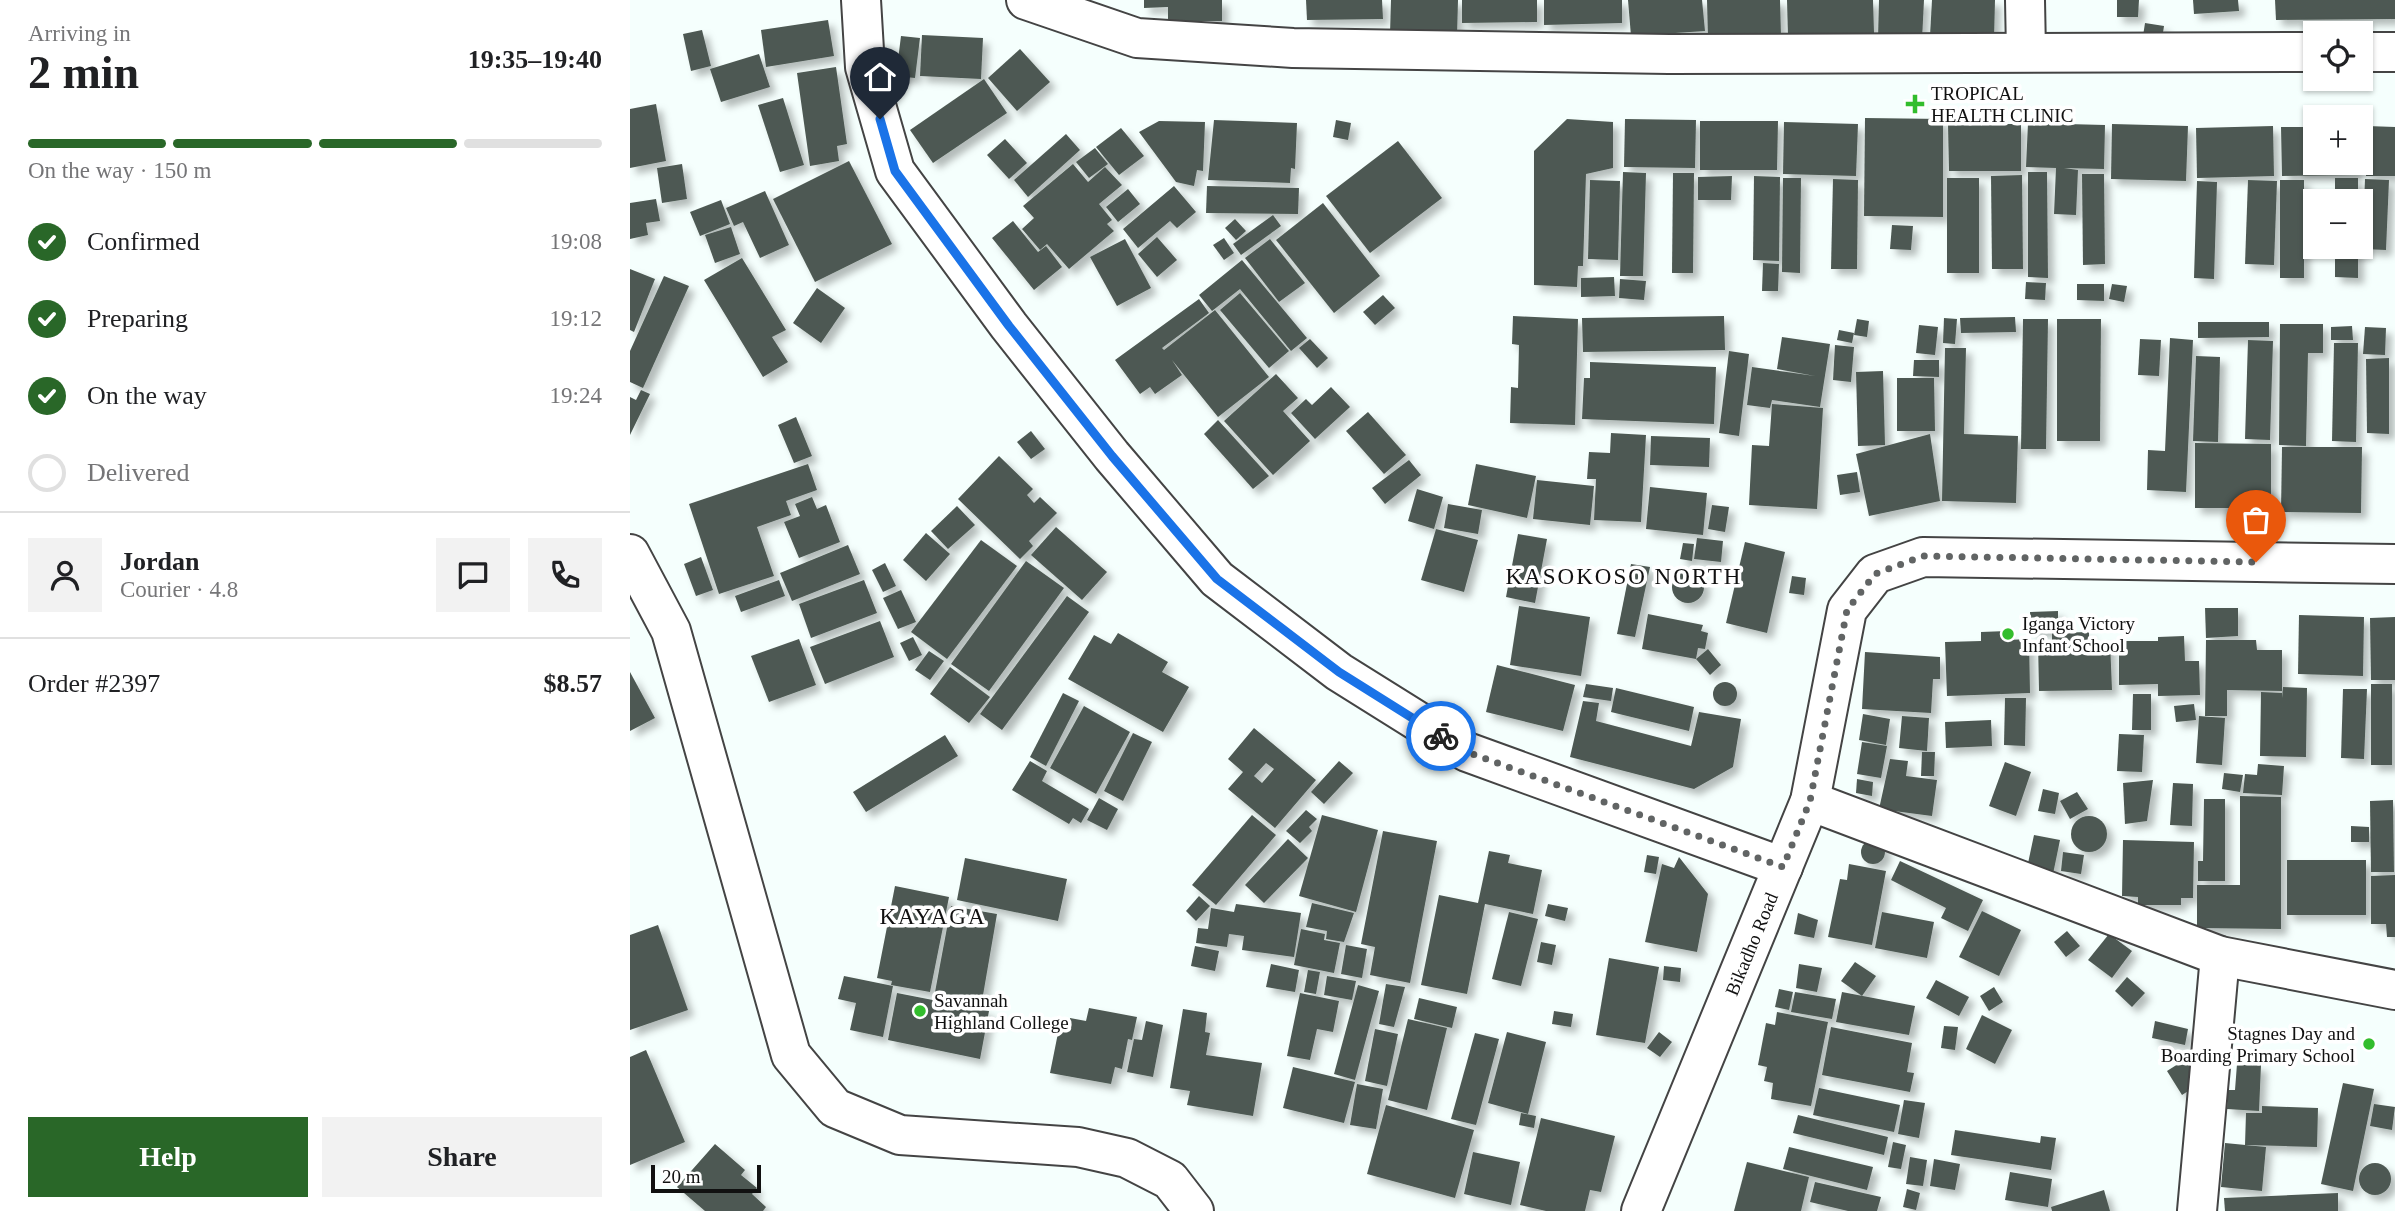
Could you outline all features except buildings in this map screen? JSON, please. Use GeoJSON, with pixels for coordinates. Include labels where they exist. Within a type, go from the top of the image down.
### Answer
{"type":"FeatureCollection","features":[{"type":"Feature","properties":{"kind":"street"},"geometry":{"type":"LineString","coordinates":[[861,0],[865,66],[895,171],[1009,326],[1112,456],[1217,579],[1339,672],[1467,752],[1783,867]]}},
{"type":"Feature","properties":{"kind":"street"},"geometry":{"type":"LineString","coordinates":[[1026,0],[1137,38],[1293,48],[1669,54],[2303,52]]}},
{"type":"Feature","properties":{"kind":"street"},"geometry":{"type":"LineString","coordinates":[[2025,0],[2026,52]]}},
{"type":"Feature","properties":{"kind":"street"},"geometry":{"type":"LineString","coordinates":[[2373,52],[2395,52]]}},
{"type":"Feature","properties":{"kind":"street"},"geometry":{"type":"LineString","coordinates":[[630,554],[671,631],[791,1055],[835,1108],[900,1135],[1078,1147],[1126,1158],[1170,1180],[1194,1211]]}},
{"type":"Feature","properties":{"kind":"street","name":"Bikadho Road"},"geometry":{"type":"LineString","coordinates":[[1641,1211],[1810,801],[1847,610],[1875,574],[1923,556],[2395,564]]}},
{"type":"Feature","properties":{"kind":"street"},"geometry":{"type":"LineString","coordinates":[[1810,801],[2220,956],[2395,990]]}},
{"type":"Feature","properties":{"kind":"street"},"geometry":{"type":"LineString","coordinates":[[2197,1211],[2220,956]]}},
{"type":"Feature","properties":{"kind":"way so far"},"geometry":{"type":"LineString","coordinates":[[1441,736],[1467,752],[1783,867],[1810,801],[1847,610],[1875,574],[1923,556],[2256,562]]}},
{"type":"Feature","properties":{"kind":"place","name":"TROPICAL HEALTH CLINIC"},"geometry":{"type":"Point","coordinates":[1915,104]}},
{"type":"Feature","properties":{"kind":"place","name":"Iganga Victory Infant School"},"geometry":{"type":"Point","coordinates":[2008,634]}},
{"type":"Feature","properties":{"kind":"place","name":"Savannah Highland College"},"geometry":{"type":"Point","coordinates":[920,1011]}},
{"type":"Feature","properties":{"kind":"place","name":"Stagnes Day and Boarding Primary School"},"geometry":{"type":"Point","coordinates":[2369,1044]}},
{"type":"Feature","properties":{"kind":"district","name":"KASOKOSO NORTH"},"geometry":{"type":"Point","coordinates":[1624,576]}},
{"type":"Feature","properties":{"kind":"district","name":"KAYAGA"},"geometry":{"type":"Point","coordinates":[933,916]}},
{"type":"Feature","properties":{"kind":"route"},"geometry":{"type":"LineString","coordinates":[[880,119],[895,171],[1009,326],[1112,456],[1217,579],[1339,672],[1441,736]]}}]}
